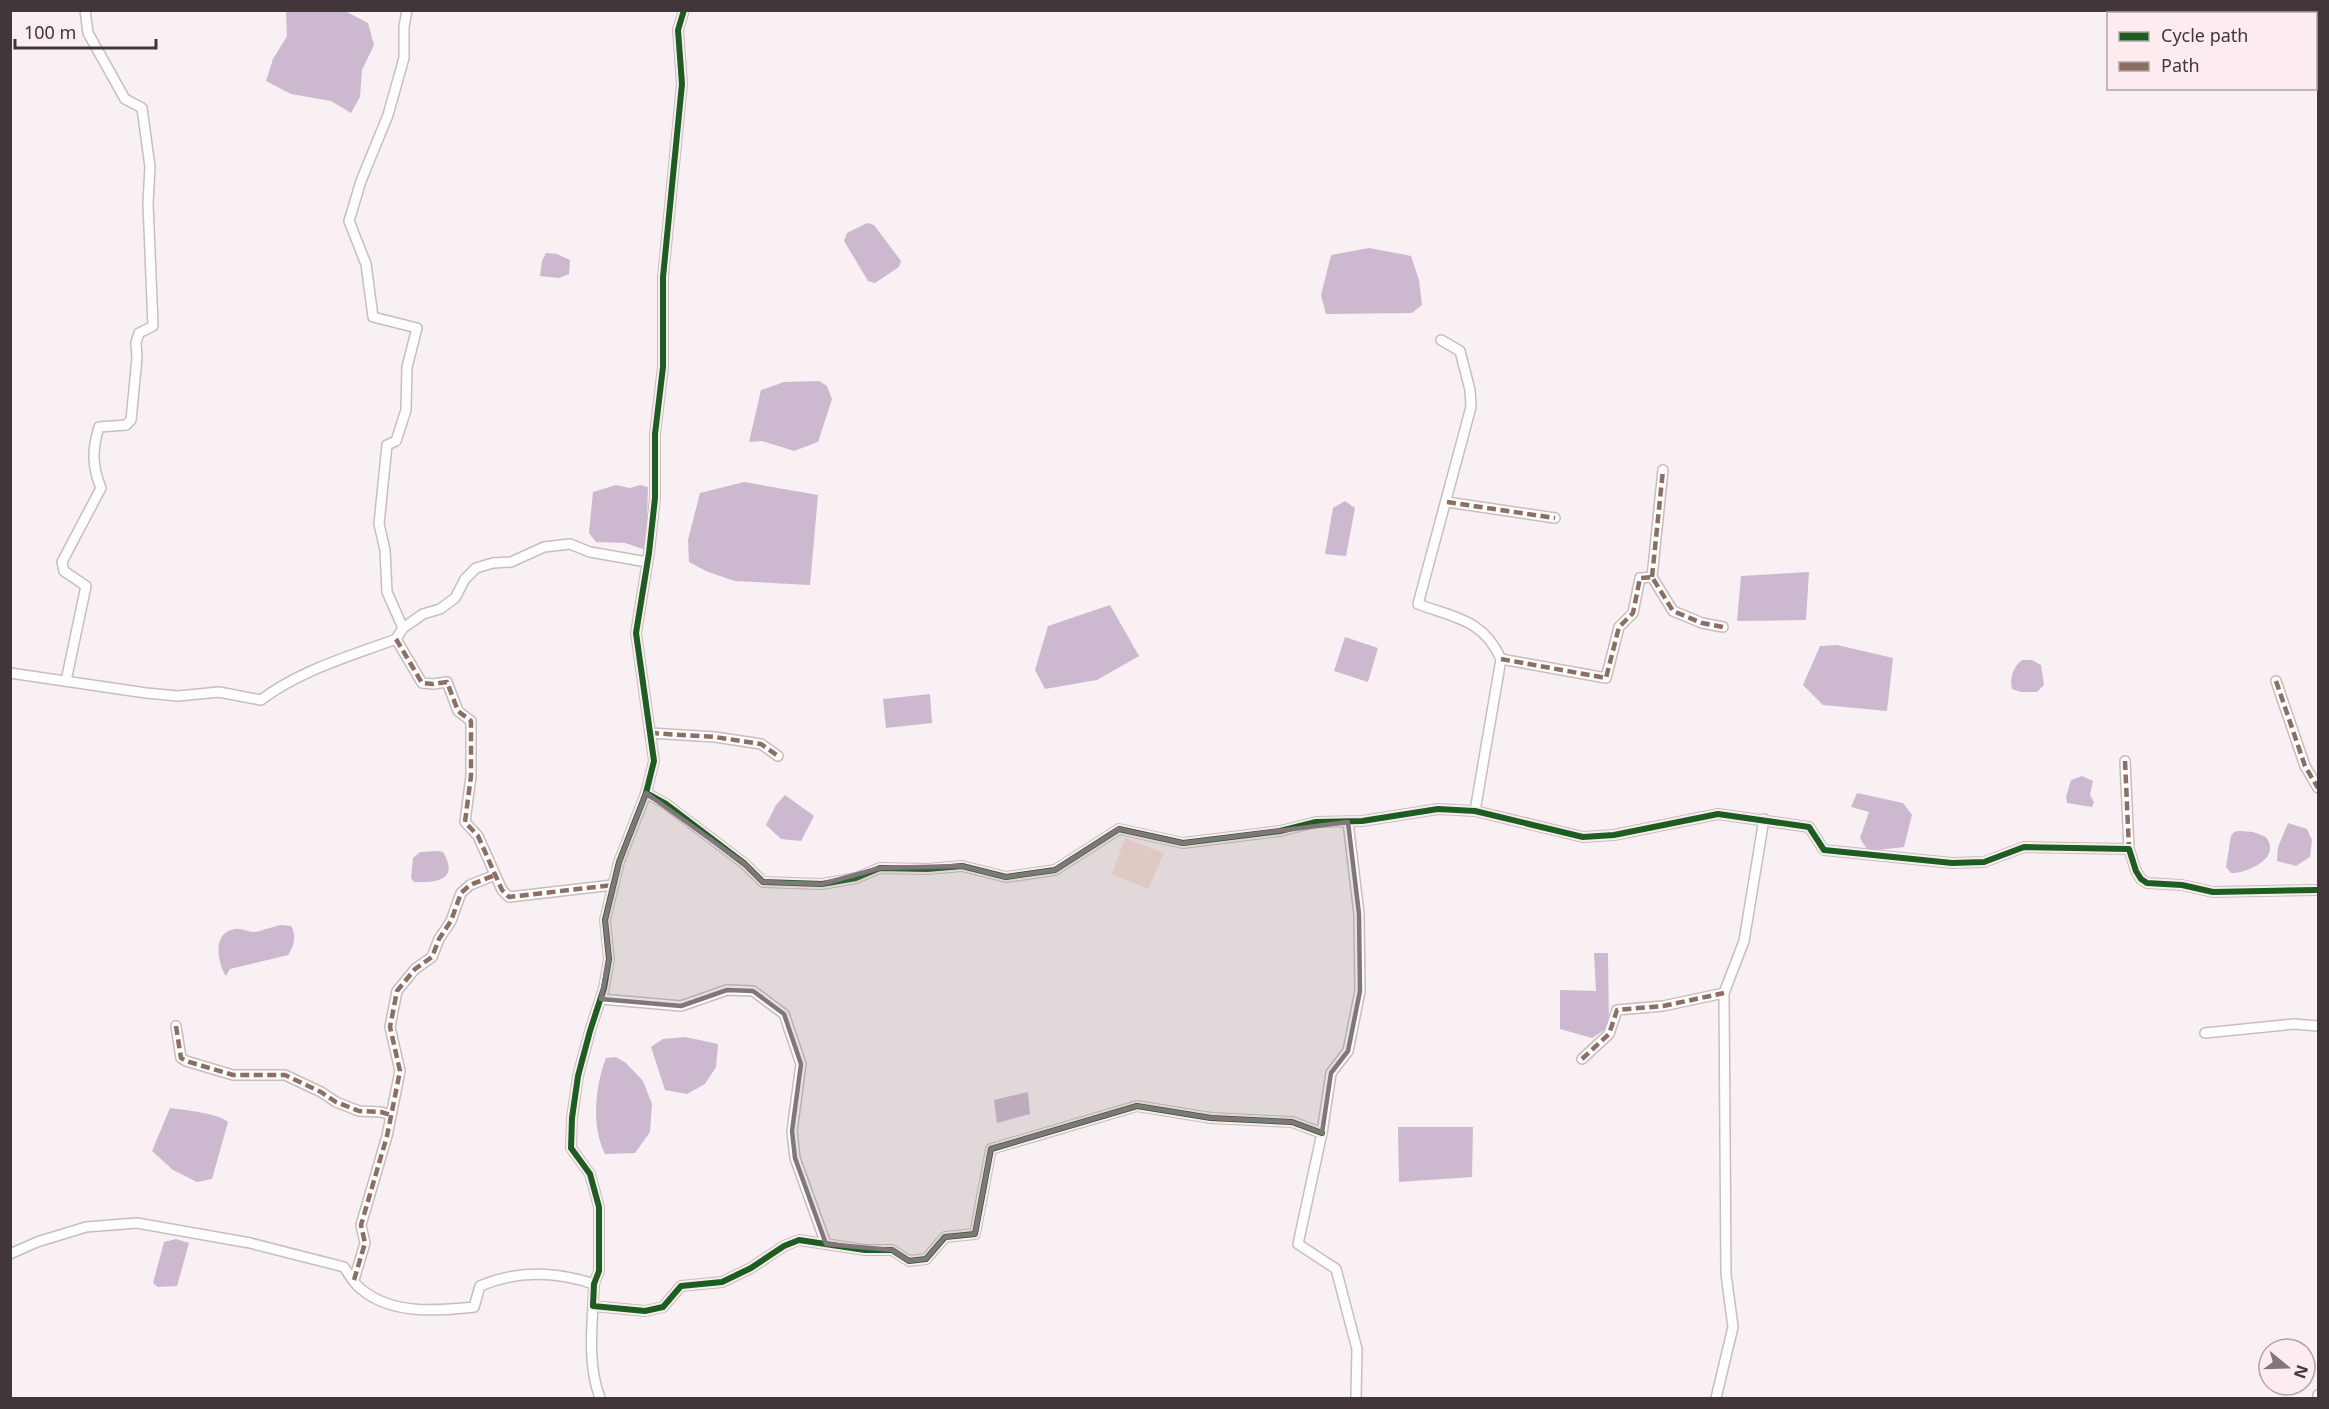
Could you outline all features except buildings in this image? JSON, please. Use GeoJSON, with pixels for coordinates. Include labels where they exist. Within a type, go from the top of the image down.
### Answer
{"type":"FeatureCollection","features":[{"type":"Feature","properties":{"kind":"street"},"geometry":{"type":"LineString","coordinates":[[66,681],[86,586],[64,571],[62,562],[101,488],[94,470],[96,437],[99,427],[126,425],[131,420],[137,358],[136,342],[139,333],[153,326],[148,203],[150,167],[142,108],[126,99],[88,33],[85,10]]}},
{"type":"Feature","properties":{"kind":"street"},"geometry":{"type":"LineString","coordinates":[[403,628],[387,592],[385,550],[380,524],[387,445],[396,441],[406,410],[407,367],[417,328],[373,316],[366,264],[350,221],[361,181],[388,115],[404,58],[404,27],[407,10]]}},
{"type":"Feature","properties":{"kind":"street"},"geometry":{"type":"LineString","coordinates":[[600,1398],[596,1386],[591,1339],[594,1284],[599,1271],[599,1207],[590,1174],[571,1148],[578,1076],[601,999],[609,959],[605,920],[619,862],[646,793],[654,761],[636,633],[654,498],[655,434],[663,367],[663,277],[681,84],[678,30],[684,10]]}},
{"type":"Feature","properties":{"kind":"street"},"geometry":{"type":"LineString","coordinates":[[1441,340],[1460,351],[1470,390],[1471,407],[1418,604],[1476,625],[1494,644],[1501,658],[1475,811]]}},
{"type":"Feature","properties":{"kind":"street"},"geometry":{"type":"LineString","coordinates":[[1664,470],[1652,577],[1673,611],[1723,627]]}},
{"type":"Feature","properties":{"kind":"street"},"geometry":{"type":"LineString","coordinates":[[1447,502],[1556,518]]}},
{"type":"Feature","properties":{"kind":"street"},"geometry":{"type":"LineString","coordinates":[[10,673],[164,695],[219,692],[261,700],[296,678],[396,639],[403,628],[423,614],[440,609],[455,598],[465,579],[476,568],[493,563],[511,562],[544,547],[570,544],[599,554],[647,562]]}},
{"type":"Feature","properties":{"kind":"street"},"geometry":{"type":"LineString","coordinates":[[1501,658],[1606,678],[1619,627],[1633,613],[1640,578],[1652,577]]}},
{"type":"Feature","properties":{"kind":"street"},"geometry":{"type":"LineString","coordinates":[[396,639],[422,683],[447,682],[458,711],[471,721],[471,776],[465,822],[478,836],[502,891],[509,897],[613,885]]}},
{"type":"Feature","properties":{"kind":"street"},"geometry":{"type":"LineString","coordinates":[[2276,681],[2305,766],[2319,788]]}},
{"type":"Feature","properties":{"kind":"street"},"geometry":{"type":"LineString","coordinates":[[650,734],[716,737],[761,744],[778,756]]}},
{"type":"Feature","properties":{"kind":"street"},"geometry":{"type":"LineString","coordinates":[[2125,761],[2129,849],[2136,871],[2147,883],[2182,885],[2213,892],[2319,890]]}},
{"type":"Feature","properties":{"kind":"street"},"geometry":{"type":"LineString","coordinates":[[646,793],[666,804],[746,864],[763,882],[822,884],[855,878],[880,868],[927,869],[962,866],[1006,877],[1055,870],[1119,829],[1183,843],[1280,831],[1316,822],[1362,821],[1438,809],[1475,811],[1583,837],[1614,835],[1718,814],[1809,827],[1824,850],[1952,863],[1984,862],[2024,847],[2129,849]]}},
{"type":"Feature","properties":{"kind":"street"},"geometry":{"type":"LineString","coordinates":[[1716,1398],[1733,1327],[1726,1274],[1724,993],[1744,941],[1764,819]]}},
{"type":"Feature","properties":{"kind":"street"},"geometry":{"type":"LineString","coordinates":[[1347,822],[1359,914],[1360,991],[1348,1051],[1331,1073],[1322,1133],[1298,1244],[1336,1269],[1357,1349],[1356,1398]]}},
{"type":"Feature","properties":{"kind":"street"},"geometry":{"type":"LineString","coordinates":[[354,1280],[365,1243],[361,1225],[387,1136],[400,1071],[390,1027],[398,991],[416,969],[432,957],[439,939],[451,921],[461,893],[470,885],[495,875]]}},
{"type":"Feature","properties":{"kind":"street"},"geometry":{"type":"LineString","coordinates":[[601,999],[681,1006],[727,990],[753,991],[784,1014],[801,1064],[792,1131],[795,1158],[826,1244]]}},
{"type":"Feature","properties":{"kind":"street"},"geometry":{"type":"LineString","coordinates":[[1582,1059],[1609,1034],[1617,1010],[1663,1006],[1724,993]]}},
{"type":"Feature","properties":{"kind":"street"},"geometry":{"type":"LineString","coordinates":[[2205,1033],[2294,1024],[2319,1026]]}},
{"type":"Feature","properties":{"kind":"street"},"geometry":{"type":"LineString","coordinates":[[176,1026],[181,1058],[186,1061],[233,1075],[285,1075],[321,1092],[336,1102],[359,1111],[391,1115]]}},
{"type":"Feature","properties":{"kind":"street"},"geometry":{"type":"LineString","coordinates":[[593,1306],[615,1310],[645,1311],[663,1307],[681,1286],[723,1282],[751,1268],[784,1246],[799,1240],[865,1250],[892,1251],[909,1261],[926,1259],[945,1237],[975,1234],[991,1149],[1137,1106],[1211,1118],[1292,1122],[1322,1133]]}},
{"type":"Feature","properties":{"kind":"street"},"geometry":{"type":"LineString","coordinates":[[10,1254],[37,1242],[86,1227],[137,1223],[250,1243],[344,1267],[358,1287],[373,1298],[399,1307],[448,1310],[474,1307],[480,1286],[513,1275],[553,1275],[576,1278],[594,1284]]}},
{"type":"Feature","properties":{"kind":"highlighted area"},"geometry":{"type":"Polygon","coordinates":[[[646,793],[745,864],[763,882],[822,884],[880,868],[962,866],[1006,877],[1055,870],[1119,829],[1183,843],[1348,822],[1359,914],[1360,991],[1348,1051],[1331,1073],[1322,1133],[1292,1122],[1211,1118],[1137,1106],[991,1149],[975,1234],[945,1237],[926,1259],[909,1261],[892,1250],[826,1244],[795,1158],[792,1131],[801,1064],[784,1014],[753,991],[727,990],[681,1006],[601,999],[609,959],[605,920],[619,862],[646,793]]]}},
{"type":"Feature","properties":{"kind":"shaded area"},"geometry":{"type":"Polygon","coordinates":[[[286,11],[345,11],[368,23],[374,45],[362,70],[360,97],[351,113],[331,101],[291,94],[266,81],[273,59],[287,36],[286,11]]]}},
{"type":"Feature","properties":{"kind":"shaded area"},"geometry":{"type":"Polygon","coordinates":[[[867,223],[874,225],[901,261],[899,267],[875,283],[868,281],[844,241],[847,233],[867,223]]]}},
{"type":"Feature","properties":{"kind":"shaded area"},"geometry":{"type":"Polygon","coordinates":[[[1369,248],[1411,256],[1419,280],[1422,305],[1412,313],[1326,314],[1321,295],[1331,255],[1369,248]]]}},
{"type":"Feature","properties":{"kind":"shaded area"},"geometry":{"type":"Polygon","coordinates":[[[546,253],[557,254],[570,260],[569,274],[559,278],[540,276],[542,261],[546,253]]]}},
{"type":"Feature","properties":{"kind":"shaded area"},"geometry":{"type":"Polygon","coordinates":[[[819,381],[827,386],[832,399],[818,442],[794,451],[762,441],[749,442],[761,390],[784,382],[819,381]]]}},
{"type":"Feature","properties":{"kind":"shaded area"},"geometry":{"type":"Polygon","coordinates":[[[744,482],[818,495],[810,585],[735,581],[708,572],[689,562],[688,540],[700,493],[744,482]]]}},
{"type":"Feature","properties":{"kind":"shaded area"},"geometry":{"type":"Polygon","coordinates":[[[616,485],[630,488],[640,485],[648,487],[646,550],[625,543],[596,542],[589,533],[593,492],[616,485]]]}},
{"type":"Feature","properties":{"kind":"shaded area"},"geometry":{"type":"Polygon","coordinates":[[[1345,501],[1355,508],[1346,556],[1325,554],[1333,508],[1345,501]]]}},
{"type":"Feature","properties":{"kind":"shaded area"},"geometry":{"type":"Polygon","coordinates":[[[1809,572],[1806,620],[1737,621],[1741,576],[1809,572]]]}},
{"type":"Feature","properties":{"kind":"shaded area"},"geometry":{"type":"Polygon","coordinates":[[[1110,605],[1139,656],[1097,680],[1045,689],[1035,670],[1048,626],[1110,605]]]}},
{"type":"Feature","properties":{"kind":"shaded area"},"geometry":{"type":"Polygon","coordinates":[[[1345,637],[1378,648],[1368,682],[1334,671],[1345,637]]]}},
{"type":"Feature","properties":{"kind":"shaded area"},"geometry":{"type":"Polygon","coordinates":[[[1837,645],[1893,658],[1887,711],[1823,705],[1803,685],[1820,646],[1837,645]]]}},
{"type":"Feature","properties":{"kind":"shaded area"},"geometry":{"type":"Polygon","coordinates":[[[2022,660],[2032,660],[2041,665],[2044,685],[2037,692],[2021,692],[2012,689],[2013,673],[2022,660]]]}},
{"type":"Feature","properties":{"kind":"shaded area"},"geometry":{"type":"Polygon","coordinates":[[[930,694],[932,723],[886,728],[883,699],[930,694]]]}},
{"type":"Feature","properties":{"kind":"shaded area"},"geometry":{"type":"Polygon","coordinates":[[[2082,776],[2093,781],[2090,795],[2094,802],[2092,807],[2067,803],[2066,797],[2071,780],[2082,776]]]}},
{"type":"Feature","properties":{"kind":"shaded area"},"geometry":{"type":"Polygon","coordinates":[[[1857,793],[1903,803],[1912,815],[1904,847],[1868,851],[1860,838],[1869,812],[1851,807],[1857,793]]]}},
{"type":"Feature","properties":{"kind":"shaded area"},"geometry":{"type":"Polygon","coordinates":[[[785,795],[814,816],[801,841],[781,839],[766,825],[776,805],[785,795]]]}},
{"type":"Feature","properties":{"kind":"shaded area"},"geometry":{"type":"Polygon","coordinates":[[[2288,823],[2307,829],[2312,840],[2310,857],[2296,866],[2277,861],[2278,847],[2288,823]]]}},
{"type":"Feature","properties":{"kind":"shaded area"},"geometry":{"type":"Polygon","coordinates":[[[2234,832],[2253,832],[2266,837],[2270,844],[2269,852],[2266,858],[2256,866],[2231,873],[2226,867],[2231,836],[2234,832]]]}},
{"type":"Feature","properties":{"kind":"shaded area"},"geometry":{"type":"Polygon","coordinates":[[[1125,838],[1164,853],[1148,889],[1112,874],[1125,838]]]}},
{"type":"Feature","properties":{"kind":"shaded area"},"geometry":{"type":"Polygon","coordinates":[[[420,852],[443,852],[448,861],[447,874],[443,878],[430,882],[414,882],[411,878],[413,858],[420,852]]]}},
{"type":"Feature","properties":{"kind":"shaded area"},"geometry":{"type":"Polygon","coordinates":[[[282,925],[291,926],[294,933],[293,945],[288,955],[230,969],[226,976],[220,963],[218,948],[220,941],[228,931],[240,929],[254,932],[282,925]]]}},
{"type":"Feature","properties":{"kind":"shaded area"},"geometry":{"type":"Polygon","coordinates":[[[1594,953],[1608,953],[1609,1027],[1592,1038],[1560,1029],[1560,990],[1596,991],[1594,953]]]}},
{"type":"Feature","properties":{"kind":"shaded area"},"geometry":{"type":"Polygon","coordinates":[[[685,1037],[718,1044],[716,1067],[705,1084],[687,1094],[665,1090],[651,1047],[663,1039],[685,1037]]]}},
{"type":"Feature","properties":{"kind":"shaded area"},"geometry":{"type":"Polygon","coordinates":[[[616,1057],[626,1063],[643,1081],[652,1104],[650,1132],[635,1153],[605,1154],[598,1131],[596,1106],[599,1081],[606,1058],[616,1057]]]}},
{"type":"Feature","properties":{"kind":"shaded area"},"geometry":{"type":"Polygon","coordinates":[[[1028,1092],[1030,1114],[997,1123],[994,1100],[1028,1092]]]}},
{"type":"Feature","properties":{"kind":"shaded area"},"geometry":{"type":"Polygon","coordinates":[[[170,1108],[209,1114],[228,1122],[212,1179],[197,1182],[173,1170],[152,1151],[170,1108]]]}},
{"type":"Feature","properties":{"kind":"shaded area"},"geometry":{"type":"Polygon","coordinates":[[[1398,1127],[1473,1127],[1472,1177],[1399,1182],[1398,1127]]]}},
{"type":"Feature","properties":{"kind":"shaded area"},"geometry":{"type":"Polygon","coordinates":[[[176,1239],[189,1243],[177,1286],[158,1287],[153,1283],[164,1242],[176,1239]]]}},
{"type":"Feature","properties":{"kind":"marked path"},"geometry":{"type":"LineString","coordinates":[[1652,577],[1663,470]]}},
{"type":"Feature","properties":{"kind":"marked path"},"geometry":{"type":"LineString","coordinates":[[1447,502],[1555,518]]}},
{"type":"Feature","properties":{"kind":"marked path"},"geometry":{"type":"LineString","coordinates":[[1501,659],[1606,678],[1619,627],[1633,613],[1640,578],[1652,577],[1673,611],[1702,623],[1723,627]]}},
{"type":"Feature","properties":{"kind":"marked path"},"geometry":{"type":"LineString","coordinates":[[396,639],[422,683],[447,682],[458,711],[471,721],[471,776],[465,822],[478,836],[502,890],[509,897],[613,885]]}},
{"type":"Feature","properties":{"kind":"marked path"},"geometry":{"type":"LineString","coordinates":[[2276,681],[2305,766],[2318,788]]}},
{"type":"Feature","properties":{"kind":"marked path"},"geometry":{"type":"LineString","coordinates":[[650,733],[715,737],[761,744],[778,756]]}},
{"type":"Feature","properties":{"kind":"marked path"},"geometry":{"type":"LineString","coordinates":[[2125,761],[2129,849]]}},
{"type":"Feature","properties":{"kind":"marked path"},"geometry":{"type":"LineString","coordinates":[[354,1280],[365,1243],[361,1225],[387,1136],[400,1071],[390,1027],[397,991],[415,969],[432,957],[439,939],[451,921],[461,893],[470,885],[495,875]]}},
{"type":"Feature","properties":{"kind":"marked path"},"geometry":{"type":"LineString","coordinates":[[1582,1059],[1609,1034],[1617,1010],[1663,1006],[1724,993]]}},
{"type":"Feature","properties":{"kind":"marked path"},"geometry":{"type":"LineString","coordinates":[[176,1026],[181,1058],[186,1061],[233,1075],[285,1075],[321,1092],[336,1102],[359,1111],[391,1115]]}},
{"type":"Feature","properties":{"kind":"cycle path"},"geometry":{"type":"LineString","coordinates":[[684,10],[678,30],[682,84],[663,277],[663,367],[655,434],[655,498],[636,633],[654,761],[646,793],[619,862],[605,920],[609,959],[604,988],[578,1076],[572,1118],[571,1148],[590,1174],[599,1207],[599,1271],[594,1284],[593,1306],[645,1311],[663,1307],[681,1286],[722,1282],[751,1268],[784,1246],[799,1240],[865,1250],[892,1250],[909,1261],[926,1259],[945,1237],[975,1234],[991,1149],[1137,1106],[1211,1118],[1292,1122],[1322,1133]]}},
{"type":"Feature","properties":{"kind":"cycle path"},"geometry":{"type":"LineString","coordinates":[[646,793],[666,804],[745,864],[763,882],[822,884],[856,878],[880,868],[927,869],[962,866],[1006,877],[1055,870],[1119,829],[1183,843],[1280,831],[1316,822],[1362,821],[1438,809],[1475,811],[1583,837],[1614,835],[1718,814],[1809,827],[1824,850],[1952,863],[1984,862],[2024,847],[2129,849],[2136,871],[2147,883],[2182,885],[2213,892],[2318,890]]}}]}
